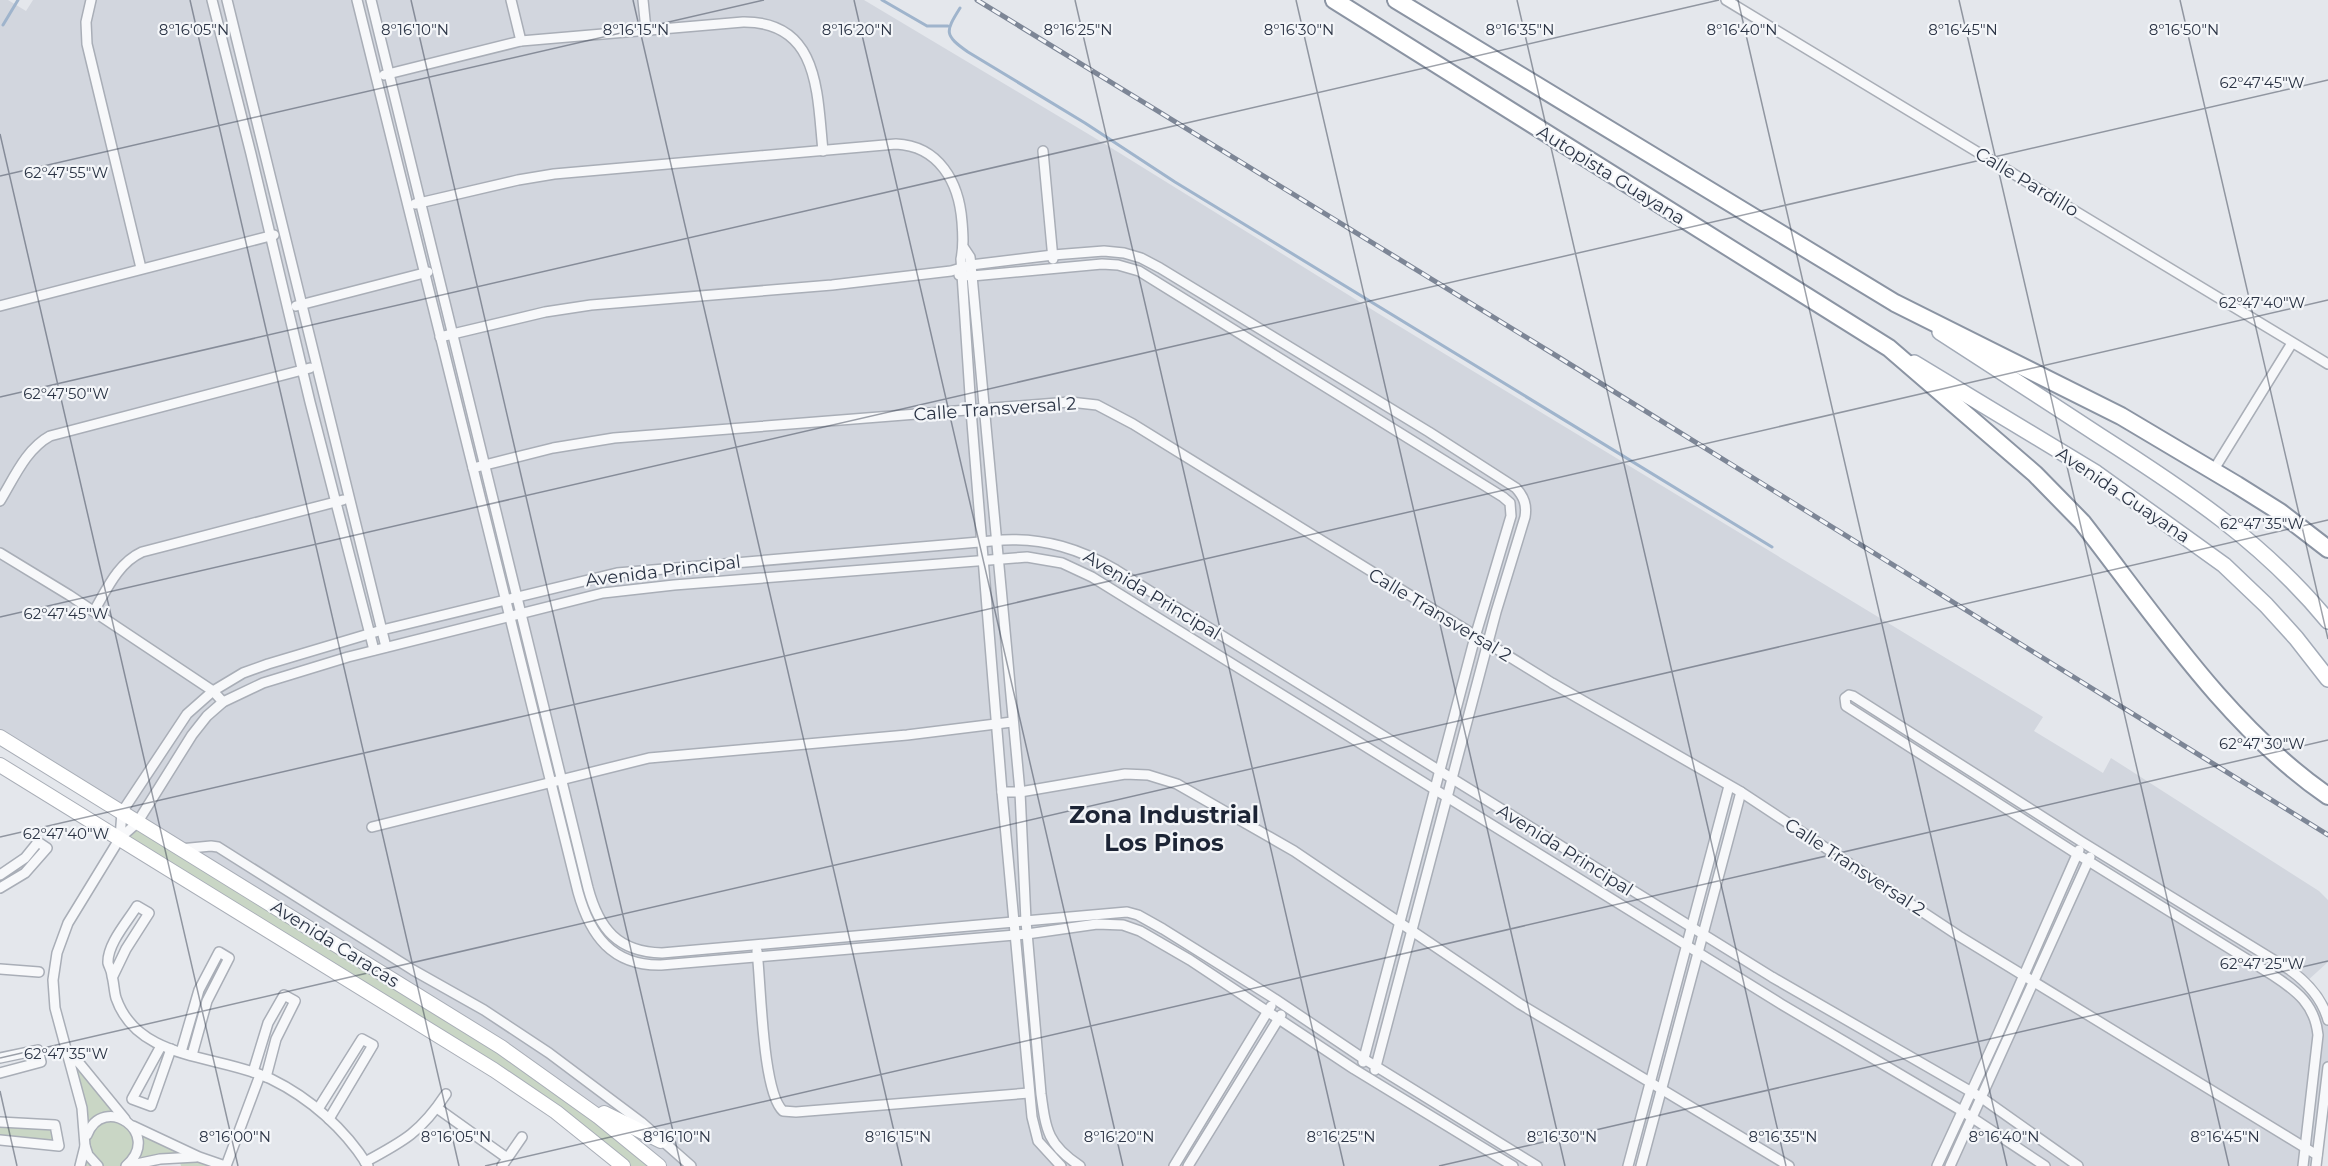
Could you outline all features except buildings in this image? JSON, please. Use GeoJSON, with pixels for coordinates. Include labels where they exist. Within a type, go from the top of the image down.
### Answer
{"type":"FeatureCollection","features":[{"type":"Feature","properties":{"kind":"highway","name":"Autopista Guayana"},"geometry":{"type":"LineString","coordinates":[[1334,0],[1889,348],[1986,431],[2061,500],[2082,522],[2210,687],[2278,754],[2328,796]]}},
{"type":"Feature","properties":{"kind":"highway","name":"Autopista Guayana"},"geometry":{"type":"LineString","coordinates":[[1396,0],[1895,303],[2121,416],[2280,512],[2327,548]]}},
{"type":"Feature","properties":{"kind":"main road","name":"Avenida Guayana"},"geometry":{"type":"LineString","coordinates":[[1895,303],[2159,474],[2231,525],[2267,556],[2328,621]]}},
{"type":"Feature","properties":{"kind":"main road","name":"Avenida Guayana"},"geometry":{"type":"LineString","coordinates":[[1889,348],[2096,473],[2224,565],[2274,614],[2328,679]]}},
{"type":"Feature","properties":{"kind":"street"},"geometry":{"type":"LineString","coordinates":[[91,0],[86,22],[87,44],[141,268]]}},
{"type":"Feature","properties":{"kind":"street"},"geometry":{"type":"LineString","coordinates":[[212,0],[304,369],[310,402],[338,502],[374,650]]}},
{"type":"Feature","properties":{"kind":"street"},"geometry":{"type":"LineString","coordinates":[[227,0],[386,647]]}},
{"type":"Feature","properties":{"kind":"street"},"geometry":{"type":"LineString","coordinates":[[357,0],[574,878],[591,929],[605,945],[626,959],[644,964],[661,965],[1027,934],[1097,924],[1123,925],[1158,941],[1269,1011],[1360,1073],[1513,1166]]}},
{"type":"Feature","properties":{"kind":"street"},"geometry":{"type":"LineString","coordinates":[[371,0],[585,874],[600,920],[613,936],[635,950],[662,952],[1127,912],[1145,919],[1275,999],[1364,1059],[1537,1166]]}},
{"type":"Feature","properties":{"kind":"street"},"geometry":{"type":"LineString","coordinates":[[511,0],[521,41]]}},
{"type":"Feature","properties":{"kind":"street"},"geometry":{"type":"LineString","coordinates":[[643,0],[646,30]]}},
{"type":"Feature","properties":{"kind":"street","name":"Calle Pardillo"},"geometry":{"type":"LineString","coordinates":[[1726,0],[2328,364]]}},
{"type":"Feature","properties":{"kind":"street"},"geometry":{"type":"LineString","coordinates":[[376,77],[521,41],[756,22],[787,33],[805,52],[811,64],[817,92],[823,151]]}},
{"type":"Feature","properties":{"kind":"street"},"geometry":{"type":"LineString","coordinates":[[238,100],[252,97]]}},
{"type":"Feature","properties":{"kind":"street"},"geometry":{"type":"LineString","coordinates":[[408,205],[554,174],[896,144],[906,144],[926,151],[944,168],[956,186],[961,207],[964,248],[970,257],[967,271],[971,410],[1029,1093],[1038,1141],[1061,1166]]}},
{"type":"Feature","properties":{"kind":"street"},"geometry":{"type":"LineString","coordinates":[[1043,151],[1054,268]]}},
{"type":"Feature","properties":{"kind":"street"},"geometry":{"type":"LineString","coordinates":[[0,306],[284,232]]}},
{"type":"Feature","properties":{"kind":"street"},"geometry":{"type":"LineString","coordinates":[[967,271],[1053,255],[1115,252],[1132,255],[1149,262],[1471,459],[1516,488],[1522,495],[1525,503],[1525,517],[1488,644],[1373,1081]]}},
{"type":"Feature","properties":{"kind":"street"},"geometry":{"type":"LineString","coordinates":[[1145,274],[1149,262]]}},
{"type":"Feature","properties":{"kind":"street"},"geometry":{"type":"LineString","coordinates":[[440,337],[536,314],[591,304],[832,285],[951,271],[1110,264],[1145,274],[1464,472],[1510,503],[1525,503]]}},
{"type":"Feature","properties":{"kind":"street"},"geometry":{"type":"LineString","coordinates":[[288,308],[437,269]]}},
{"type":"Feature","properties":{"kind":"street"},"geometry":{"type":"LineString","coordinates":[[967,271],[984,409],[1020,792],[1026,921],[1041,1095],[1049,1134],[1060,1153],[1080,1166]]}},
{"type":"Feature","properties":{"kind":"street"},"geometry":{"type":"LineString","coordinates":[[1200,308],[1206,297]]}},
{"type":"Feature","properties":{"kind":"street"},"geometry":{"type":"LineString","coordinates":[[2213,471],[2292,343]]}},
{"type":"Feature","properties":{"kind":"street"},"geometry":{"type":"LineString","coordinates":[[1287,362],[1293,350]]}},
{"type":"Feature","properties":{"kind":"street"},"geometry":{"type":"LineString","coordinates":[[0,501],[26,458],[50,436],[316,366]]}},
{"type":"Feature","properties":{"kind":"street","name":"Calle Transversal 2"},"geometry":{"type":"LineString","coordinates":[[473,468],[553,448],[601,440],[1070,402],[1089,403],[1106,409],[1488,644],[1741,792],[1959,936],[2317,1155]]}},
{"type":"Feature","properties":{"kind":"street"},"geometry":{"type":"LineString","coordinates":[[1464,472],[1471,459]]}},
{"type":"Feature","properties":{"kind":"street"},"geometry":{"type":"LineString","coordinates":[[94,611],[119,569],[141,552],[350,499]]}},
{"type":"Feature","properties":{"kind":"street"},"geometry":{"type":"LineString","coordinates":[[1360,1073],[1475,636],[1511,516],[1510,503]]}},
{"type":"Feature","properties":{"kind":"street","name":"Avenida Principal"},"geometry":{"type":"LineString","coordinates":[[123,812],[187,714],[213,691],[243,673],[268,664],[382,630],[592,577],[686,566],[997,540],[1034,540],[1070,547],[1116,570],[1703,935],[1982,1098],[2078,1166]]}},
{"type":"Feature","properties":{"kind":"street"},"geometry":{"type":"LineString","coordinates":[[1062,563],[1070,547]]}},
{"type":"Feature","properties":{"kind":"street"},"geometry":{"type":"LineString","coordinates":[[0,554],[94,611],[213,691],[223,702]]}},
{"type":"Feature","properties":{"kind":"street"},"geometry":{"type":"LineString","coordinates":[[1081,571],[1088,555]]}},
{"type":"Feature","properties":{"kind":"street","name":"Avenida Principal"},"geometry":{"type":"LineString","coordinates":[[120,838],[137,823],[192,735],[207,716],[223,702],[263,683],[374,650],[603,593],[998,558],[1026,557],[1062,563],[1081,571],[1686,945],[1962,1111],[2045,1166]]}},
{"type":"Feature","properties":{"kind":"street"},"geometry":{"type":"LineString","coordinates":[[686,566],[687,584]]}},
{"type":"Feature","properties":{"kind":"street"},"geometry":{"type":"LineString","coordinates":[[641,570],[643,588]]}},
{"type":"Feature","properties":{"kind":"street"},"geometry":{"type":"LineString","coordinates":[[2303,1166],[2318,1035],[2313,1014],[2303,997],[2244,957],[2088,861],[1846,706],[1845,698],[1849,695],[1853,696],[2093,849],[2300,977],[2323,1005],[2328,1020]]}},
{"type":"Feature","properties":{"kind":"street"},"geometry":{"type":"LineString","coordinates":[[372,827],[561,779],[663,756],[1012,722]]}},
{"type":"Feature","properties":{"kind":"street","name":"Avenida Caracas"},"geometry":{"type":"LineString","coordinates":[[0,737],[471,1028],[599,1117],[659,1166]]}},
{"type":"Feature","properties":{"kind":"street","name":"Avenida Caracas"},"geometry":{"type":"LineString","coordinates":[[0,765],[501,1074],[556,1112],[623,1166]]}},
{"type":"Feature","properties":{"kind":"street"},"geometry":{"type":"LineString","coordinates":[[1002,792],[1020,792],[1125,774],[1148,775],[1189,790],[1294,851],[1520,1004],[1789,1166]]}},
{"type":"Feature","properties":{"kind":"street"},"geometry":{"type":"LineString","coordinates":[[1628,1166],[1729,786]]}},
{"type":"Feature","properties":{"kind":"street"},"geometry":{"type":"LineString","coordinates":[[1641,1166],[1741,792]]}},
{"type":"Feature","properties":{"kind":"street"},"geometry":{"type":"LineString","coordinates":[[98,1166],[88,1155],[82,1108],[58,1021],[53,993],[57,953],[68,923],[120,838],[123,812]]}},
{"type":"Feature","properties":{"kind":"street"},"geometry":{"type":"LineString","coordinates":[[0,875],[25,858],[38,842],[47,848],[26,873],[0,888]]}},
{"type":"Feature","properties":{"kind":"street"},"geometry":{"type":"LineString","coordinates":[[1937,1166],[2082,842]]}},
{"type":"Feature","properties":{"kind":"street"},"geometry":{"type":"LineString","coordinates":[[180,849],[219,847],[349,930],[484,1010],[549,1053],[641,1122],[691,1166]]}},
{"type":"Feature","properties":{"kind":"street"},"geometry":{"type":"LineString","coordinates":[[1950,1166],[2093,849]]}},
{"type":"Feature","properties":{"kind":"street"},"geometry":{"type":"LineString","coordinates":[[1707,866],[1720,872]]}},
{"type":"Feature","properties":{"kind":"street"},"geometry":{"type":"LineString","coordinates":[[574,878],[585,874]]}},
{"type":"Feature","properties":{"kind":"street"},"geometry":{"type":"LineString","coordinates":[[2152,900],[2158,889]]}},
{"type":"Feature","properties":{"kind":"street"},"geometry":{"type":"LineString","coordinates":[[112,976],[126,949],[149,914],[137,906],[110,954],[108,962],[115,994],[125,1017],[140,1034],[161,1046],[260,1074],[318,1109],[352,1142],[367,1164],[413,1135],[446,1094]]}},
{"type":"Feature","properties":{"kind":"street"},"geometry":{"type":"LineString","coordinates":[[1123,925],[1127,912]]}},
{"type":"Feature","properties":{"kind":"street"},"geometry":{"type":"LineString","coordinates":[[756,945],[769,1080],[774,1099],[783,1111],[796,1112],[1029,1093]]}},
{"type":"Feature","properties":{"kind":"street"},"geometry":{"type":"LineString","coordinates":[[2244,957],[2250,945]]}},
{"type":"Feature","properties":{"kind":"street"},"geometry":{"type":"LineString","coordinates":[[161,1046],[132,1099],[150,1106],[176,1050],[199,990],[219,952],[229,958],[207,1001],[192,1054]]}},
{"type":"Feature","properties":{"kind":"street"},"geometry":{"type":"LineString","coordinates":[[0,969],[39,972]]}},
{"type":"Feature","properties":{"kind":"street"},"geometry":{"type":"LineString","coordinates":[[2303,997],[2313,991]]}},
{"type":"Feature","properties":{"kind":"street"},"geometry":{"type":"LineString","coordinates":[[80,1166],[89,1130],[101,1118],[118,1117],[199,1157],[226,1166],[260,1074],[295,1001],[284,994],[268,1023],[260,1074]]}},
{"type":"Feature","properties":{"kind":"street"},"geometry":{"type":"LineString","coordinates":[[1174,1166],[1275,999]]}},
{"type":"Feature","properties":{"kind":"street"},"geometry":{"type":"LineString","coordinates":[[1021,1007],[1034,1006]]}},
{"type":"Feature","properties":{"kind":"street"},"geometry":{"type":"LineString","coordinates":[[1188,1166],[1286,1008]]}},
{"type":"Feature","properties":{"kind":"street"},"geometry":{"type":"LineString","coordinates":[[318,1109],[362,1039],[373,1045],[329,1119]]}},
{"type":"Feature","properties":{"kind":"street"},"geometry":{"type":"LineString","coordinates":[[0,1058],[38,1050],[41,1062],[0,1073]]}},
{"type":"Feature","properties":{"kind":"street"},"geometry":{"type":"LineString","coordinates":[[68,1053],[80,1064],[129,1123],[139,1142],[133,1160],[126,1166]]}},
{"type":"Feature","properties":{"kind":"street"},"geometry":{"type":"LineString","coordinates":[[2316,1166],[2328,1067]]}},
{"type":"Feature","properties":{"kind":"street"},"geometry":{"type":"LineString","coordinates":[[568,1095],[662,1141]]}},
{"type":"Feature","properties":{"kind":"street"},"geometry":{"type":"LineString","coordinates":[[437,1108],[504,1162],[522,1137]]}},
{"type":"Feature","properties":{"kind":"street"},"geometry":{"type":"LineString","coordinates":[[0,1122],[54,1125],[59,1146],[0,1140]]}},
{"type":"Feature","properties":{"kind":"street"},"geometry":{"type":"LineString","coordinates":[[126,1166],[160,1159],[199,1157]]}},
{"type":"Feature","properties":{"kind":"shaded area"},"geometry":{"type":"Polygon","coordinates":[[[0,0],[8,0],[26,11],[33,0],[864,0],[1105,144],[1384,317],[2043,717],[2034,731],[2103,773],[2111,758],[2319,891],[2328,900],[2328,962],[2306,982],[2328,1020],[2328,1067],[2316,1166],[659,1166],[0,737],[0,0]]]}},
{"type":"Feature","properties":{"kind":"green space"},"geometry":{"type":"Polygon","coordinates":[[[138,822],[420,996],[659,1166],[623,1166],[587,1136],[120,838],[138,822]]]}},
{"type":"Feature","properties":{"kind":"green space"},"geometry":{"type":"Polygon","coordinates":[[[68,1053],[126,1120],[225,1166],[181,1166],[179,1159],[126,1166],[80,1166],[85,1146],[68,1053]]]}},
{"type":"Feature","properties":{"kind":"green space"},"geometry":{"type":"Polygon","coordinates":[[[0,1123],[54,1126],[59,1148],[0,1139],[0,1123]]]}},
{"type":"Feature","properties":{"kind":"waterway"},"geometry":{"type":"LineString","coordinates":[[3,25],[18,0]]}},
{"type":"Feature","properties":{"kind":"waterway"},"geometry":{"type":"LineString","coordinates":[[882,0],[927,26],[948,26]]}},
{"type":"Feature","properties":{"kind":"waterway"},"geometry":{"type":"LineString","coordinates":[[960,8],[949,33],[968,52],[1085,123],[1175,182],[1772,547]]}},
{"type":"Feature","properties":{"kind":"railway"},"geometry":{"type":"LineString","coordinates":[[977,0],[1560,358],[2328,835]]}},
{"type":"Feature","properties":{"kind":"district","name":"Zona Industrial Los Pinos"},"geometry":{"type":"Point","coordinates":[1164,829]}}]}
